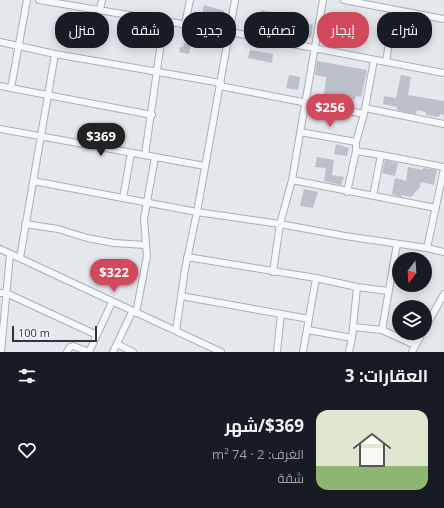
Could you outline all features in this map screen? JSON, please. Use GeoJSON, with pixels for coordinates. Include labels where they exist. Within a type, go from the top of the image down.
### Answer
{"type":"FeatureCollection","features":[{"type":"Feature","properties":{"kind":"street"},"geometry":{"type":"LineString","coordinates":[[11,88],[27,0]]}},
{"type":"Feature","properties":{"kind":"street"},"geometry":{"type":"LineString","coordinates":[[39,0],[62,2],[117,13]]}},
{"type":"Feature","properties":{"kind":"street"},"geometry":{"type":"LineString","coordinates":[[100,10],[102,0]]}},
{"type":"Feature","properties":{"kind":"street"},"geometry":{"type":"LineString","coordinates":[[188,12],[190,0]]}},
{"type":"Feature","properties":{"kind":"street"},"geometry":{"type":"LineString","coordinates":[[233,12],[235,0]]}},
{"type":"Feature","properties":{"kind":"street"},"geometry":{"type":"LineString","coordinates":[[273,272],[280,224],[292,180],[323,0]]}},
{"type":"Feature","properties":{"kind":"street"},"geometry":{"type":"LineString","coordinates":[[344,0],[444,19]]}},
{"type":"Feature","properties":{"kind":"street"},"geometry":{"type":"LineString","coordinates":[[386,62],[394,10]]}},
{"type":"Feature","properties":{"kind":"street"},"geometry":{"type":"LineString","coordinates":[[236,33],[444,73]]}},
{"type":"Feature","properties":{"kind":"street"},"geometry":{"type":"LineString","coordinates":[[0,42],[306,102],[444,124]]}},
{"type":"Feature","properties":{"kind":"street"},"geometry":{"type":"LineString","coordinates":[[145,155],[161,48]]}},
{"type":"Feature","properties":{"kind":"street"},"geometry":{"type":"LineString","coordinates":[[176,331],[187,257],[197,212],[227,48]]}},
{"type":"Feature","properties":{"kind":"street"},"geometry":{"type":"LineString","coordinates":[[20,258],[55,54]]}},
{"type":"Feature","properties":{"kind":"street"},"geometry":{"type":"LineString","coordinates":[[347,192],[356,151],[356,142],[365,111],[374,60]]}},
{"type":"Feature","properties":{"kind":"street"},"geometry":{"type":"LineString","coordinates":[[0,86],[152,115]]}},
{"type":"Feature","properties":{"kind":"street"},"geometry":{"type":"LineString","coordinates":[[0,129],[205,166]]}},
{"type":"Feature","properties":{"kind":"street"},"geometry":{"type":"LineString","coordinates":[[300,132],[356,142]]}},
{"type":"Feature","properties":{"kind":"street"},"geometry":{"type":"LineString","coordinates":[[356,151],[444,168],[427,248]]}},
{"type":"Feature","properties":{"kind":"street"},"geometry":{"type":"LineString","coordinates":[[123,198],[131,153]]}},
{"type":"Feature","properties":{"kind":"street"},"geometry":{"type":"LineString","coordinates":[[373,196],[382,155]]}},
{"type":"Feature","properties":{"kind":"street"},"geometry":{"type":"LineString","coordinates":[[113,352],[134,312],[147,256],[144,219],[154,157]]}},
{"type":"Feature","properties":{"kind":"street"},"geometry":{"type":"LineString","coordinates":[[33,180],[197,212],[280,224],[444,252]]}},
{"type":"Feature","properties":{"kind":"street"},"geometry":{"type":"LineString","coordinates":[[292,180],[347,192],[436,208]]}},
{"type":"Feature","properties":{"kind":"street"},"geometry":{"type":"LineString","coordinates":[[25,224],[58,229],[87,238],[114,243],[145,246]]}},
{"type":"Feature","properties":{"kind":"street"},"geometry":{"type":"LineString","coordinates":[[382,330],[397,244]]}},
{"type":"Feature","properties":{"kind":"street"},"geometry":{"type":"LineString","coordinates":[[0,249],[176,331],[208,349],[221,352]]}},
{"type":"Feature","properties":{"kind":"street"},"geometry":{"type":"LineString","coordinates":[[1,352],[3,293],[10,254]]}},
{"type":"Feature","properties":{"kind":"street"},"geometry":{"type":"LineString","coordinates":[[187,257],[388,291]]}},
{"type":"Feature","properties":{"kind":"street"},"geometry":{"type":"LineString","coordinates":[[303,352],[316,278]]}},
{"type":"Feature","properties":{"kind":"street"},"geometry":{"type":"LineString","coordinates":[[349,352],[352,338],[357,286]]}},
{"type":"Feature","properties":{"kind":"street"},"geometry":{"type":"LineString","coordinates":[[3,293],[97,335]]}},
{"type":"Feature","properties":{"kind":"street"},"geometry":{"type":"LineString","coordinates":[[432,316],[444,295]]}},
{"type":"Feature","properties":{"kind":"street"},"geometry":{"type":"LineString","coordinates":[[181,296],[309,319]]}},
{"type":"Feature","properties":{"kind":"street"},"geometry":{"type":"LineString","coordinates":[[67,352],[70,347],[73,346],[89,352],[112,302]]}},
{"type":"Feature","properties":{"kind":"street"},"geometry":{"type":"LineString","coordinates":[[276,352],[281,314]]}},
{"type":"Feature","properties":{"kind":"street"},"geometry":{"type":"LineString","coordinates":[[353,327],[382,330],[415,345]]}},
{"type":"Feature","properties":{"kind":"street"},"geometry":{"type":"LineString","coordinates":[[308,330],[352,338]]}},
{"type":"Feature","properties":{"kind":"street"},"geometry":{"type":"LineString","coordinates":[[412,352],[418,340]]}},
{"type":"Feature","properties":{"kind":"street"},"geometry":{"type":"LineString","coordinates":[[117,344],[133,352]]}},
{"type":"Feature","properties":{"kind":"building"},"geometry":{"type":"Polygon","coordinates":[[[204,5],[224,11],[224,12],[203,12],[204,5]]]}},
{"type":"Feature","properties":{"kind":"building"},"geometry":{"type":"Polygon","coordinates":[[[261,10],[272,12],[261,12],[261,10]]]}},
{"type":"Feature","properties":{"kind":"building"},"geometry":{"type":"Polygon","coordinates":[[[309,24],[313,25],[311,38],[309,38],[309,24]]]}},
{"type":"Feature","properties":{"kind":"building"},"geometry":{"type":"Polygon","coordinates":[[[180,47],[190,48],[189,54],[179,52],[180,47]]]}},
{"type":"Feature","properties":{"kind":"building"},"geometry":{"type":"Polygon","coordinates":[[[250,50],[273,54],[272,63],[248,58],[250,50]]]}},
{"type":"Feature","properties":{"kind":"building"},"geometry":{"type":"Polygon","coordinates":[[[317,61],[367,70],[361,97],[356,96],[355,100],[346,98],[345,102],[337,100],[338,96],[324,94],[326,77],[315,75],[317,61]]]}},
{"type":"Feature","properties":{"kind":"building"},"geometry":{"type":"Polygon","coordinates":[[[289,75],[300,77],[298,90],[286,88],[289,75]]]}},
{"type":"Feature","properties":{"kind":"building"},"geometry":{"type":"Polygon","coordinates":[[[401,75],[411,77],[408,95],[444,101],[444,115],[440,114],[439,117],[426,115],[426,112],[417,110],[416,114],[397,110],[397,107],[383,104],[384,96],[396,98],[401,75]]]}},
{"type":"Feature","properties":{"kind":"building"},"geometry":{"type":"Polygon","coordinates":[[[336,144],[349,148],[347,156],[334,154],[336,144]]]}},
{"type":"Feature","properties":{"kind":"building"},"geometry":{"type":"Polygon","coordinates":[[[317,157],[334,160],[332,175],[344,177],[341,185],[324,181],[326,168],[315,167],[317,157]]]}},
{"type":"Feature","properties":{"kind":"building"},"geometry":{"type":"Polygon","coordinates":[[[385,160],[398,163],[395,176],[382,173],[385,160]]]}},
{"type":"Feature","properties":{"kind":"building"},"geometry":{"type":"Polygon","coordinates":[[[408,167],[422,170],[423,168],[437,170],[434,185],[421,182],[420,187],[411,197],[402,195],[401,197],[392,194],[395,178],[406,181],[408,167]]]}},
{"type":"Feature","properties":{"kind":"building"},"geometry":{"type":"Polygon","coordinates":[[[304,189],[318,192],[313,208],[300,206],[304,189]]]}}]}
